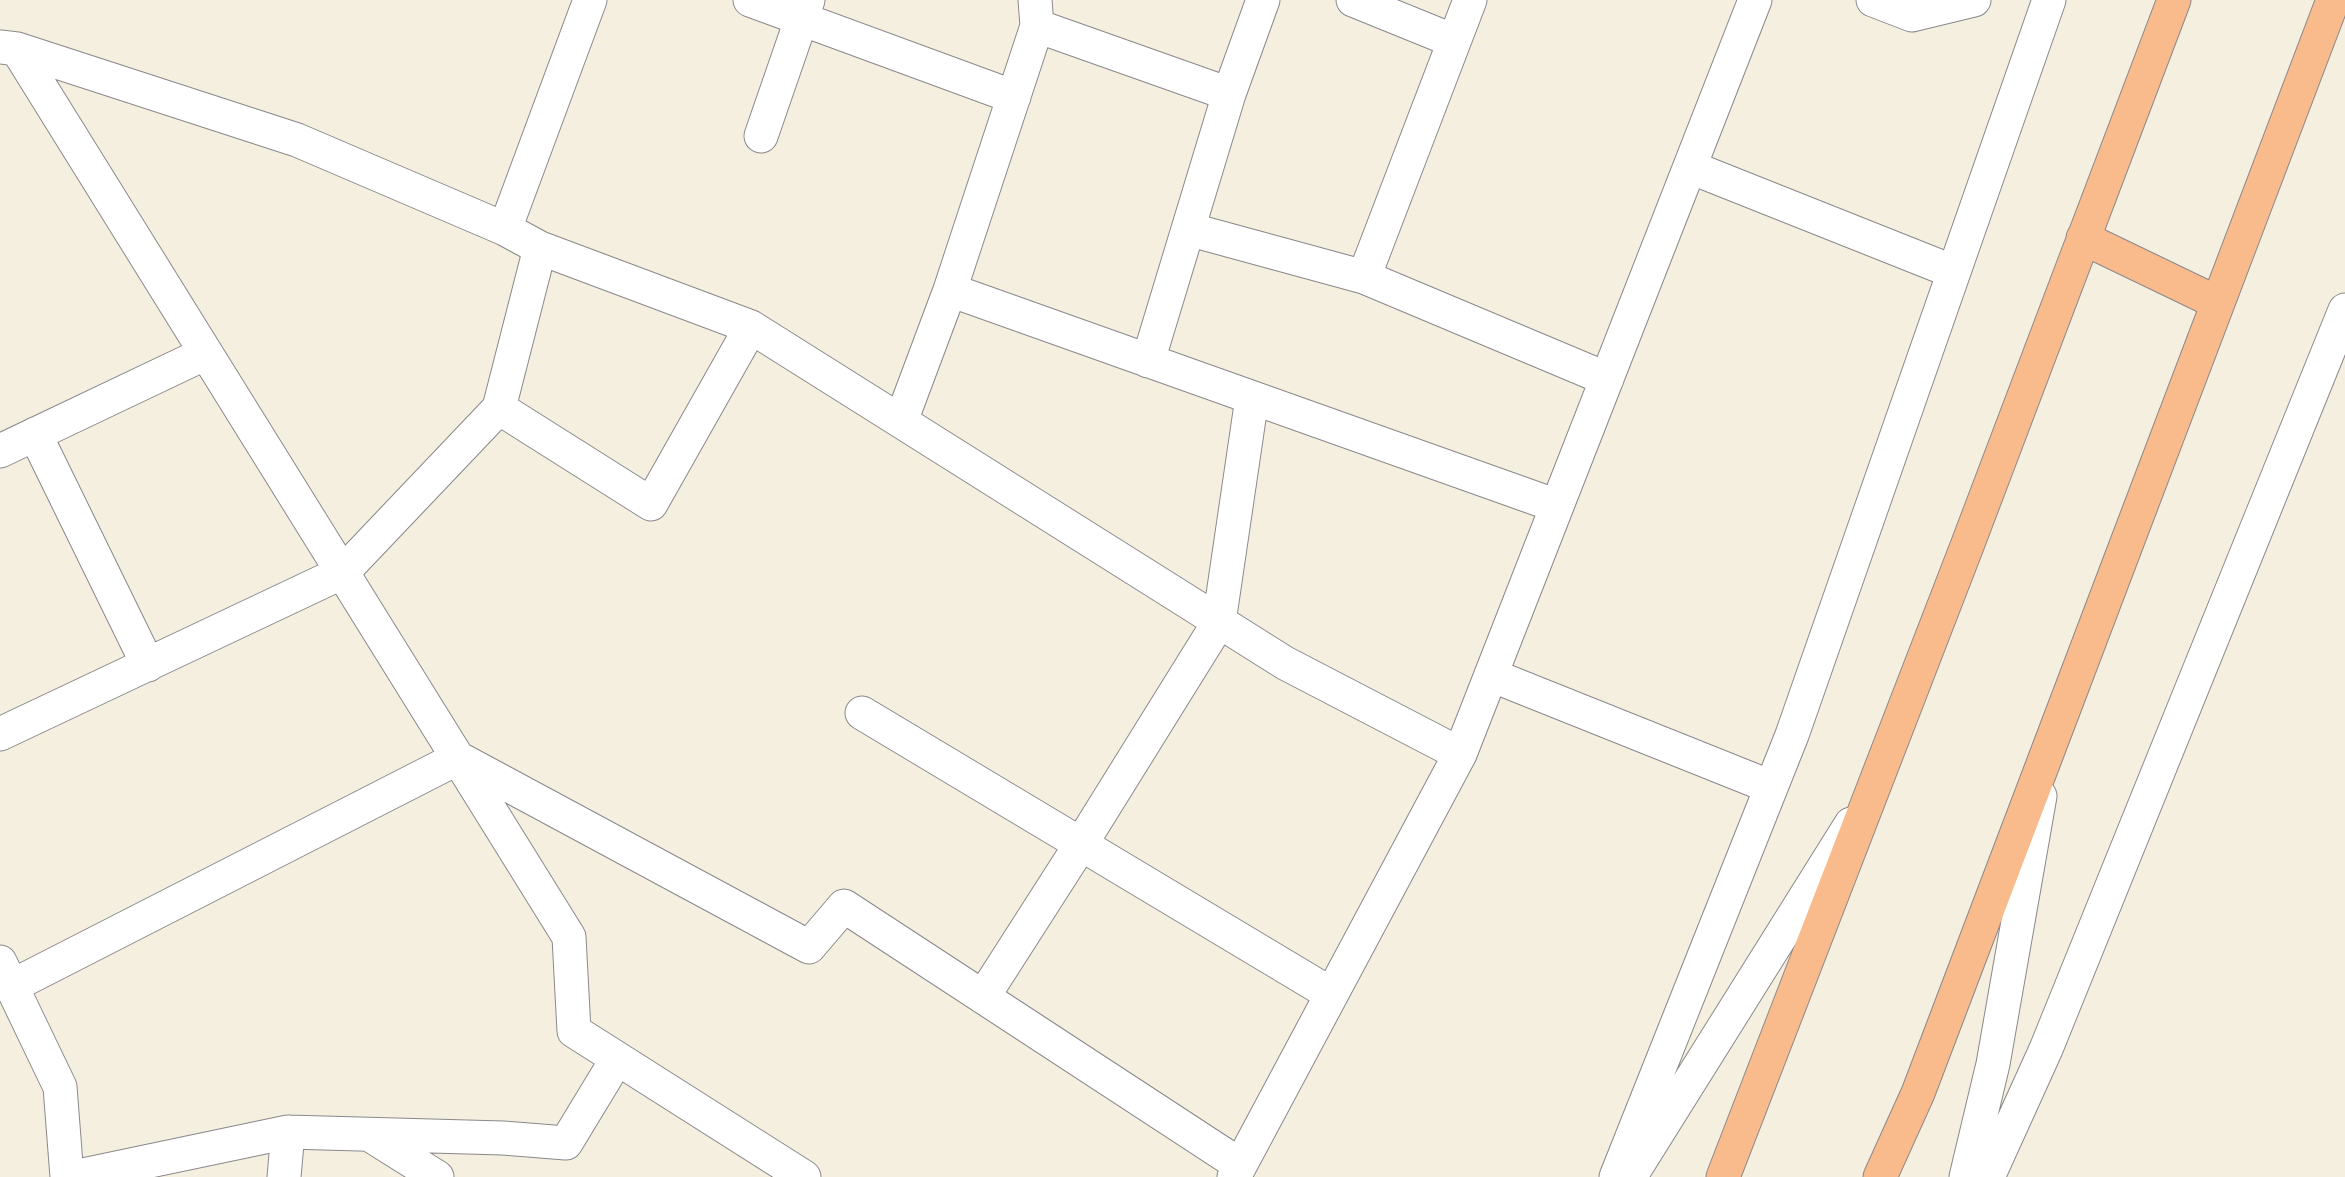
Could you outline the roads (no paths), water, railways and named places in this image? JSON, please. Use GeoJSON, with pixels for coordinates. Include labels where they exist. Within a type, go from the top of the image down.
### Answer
{"type":"FeatureCollection","features":[{"type":"Feature","properties":{"kind":"main road"},"geometry":{"type":"LineString","coordinates":[[1723,1177],[2174,0]]}},
{"type":"Feature","properties":{"kind":"main road"},"geometry":{"type":"LineString","coordinates":[[1880,1177],[1918,1093],[2332,0]]}},
{"type":"Feature","properties":{"kind":"main road"},"geometry":{"type":"LineString","coordinates":[[2083,238],[2218,303]]}},
{"type":"Feature","properties":{"kind":"street"},"geometry":{"type":"LineString","coordinates":[[505,229],[590,0]]}},
{"type":"Feature","properties":{"kind":"street"},"geometry":{"type":"LineString","coordinates":[[750,0],[805,9],[1014,97]]}},
{"type":"Feature","properties":{"kind":"street"},"geometry":{"type":"LineString","coordinates":[[1148,361],[1229,94],[1263,0]]}},
{"type":"Feature","properties":{"kind":"street"},"geometry":{"type":"LineString","coordinates":[[1353,0],[1454,41]]}},
{"type":"Feature","properties":{"kind":"street"},"geometry":{"type":"LineString","coordinates":[[1364,276],[1470,0]]}},
{"type":"Feature","properties":{"kind":"street"},"geometry":{"type":"LineString","coordinates":[[458,758],[809,947],[844,906],[983,997],[1237,1171],[1460,754],[1755,0]]}},
{"type":"Feature","properties":{"kind":"street"},"geometry":{"type":"LineString","coordinates":[[1873,0],[1912,15],[1974,0]]}},
{"type":"Feature","properties":{"kind":"street"},"geometry":{"type":"LineString","coordinates":[[1616,1177],[1792,735],[2049,0]]}},
{"type":"Feature","properties":{"kind":"street"},"geometry":{"type":"LineString","coordinates":[[761,136],[805,9]]}},
{"type":"Feature","properties":{"kind":"street"},"geometry":{"type":"LineString","coordinates":[[902,422],[950,291],[1014,97],[1036,13],[1229,94]]}},
{"type":"Feature","properties":{"kind":"street"},"geometry":{"type":"LineString","coordinates":[[8,48],[297,140],[505,229],[540,248],[751,327],[1285,663],[1460,754]]}},
{"type":"Feature","properties":{"kind":"street"},"geometry":{"type":"LineString","coordinates":[[8,48],[206,352],[569,937],[573,1031],[804,1177]]}},
{"type":"Feature","properties":{"kind":"street"},"geometry":{"type":"LineString","coordinates":[[1690,167],[1954,272]]}},
{"type":"Feature","properties":{"kind":"street"},"geometry":{"type":"LineString","coordinates":[[1188,229],[1364,276],[1607,379]]}},
{"type":"Feature","properties":{"kind":"street"},"geometry":{"type":"LineString","coordinates":[[0,735],[343,573],[499,408],[540,248]]}},
{"type":"Feature","properties":{"kind":"street"},"geometry":{"type":"LineString","coordinates":[[950,291],[1557,506]]}},
{"type":"Feature","properties":{"kind":"street"},"geometry":{"type":"LineString","coordinates":[[1988,1177],[2046,1049],[2345,310]]}},
{"type":"Feature","properties":{"kind":"street"},"geometry":{"type":"LineString","coordinates":[[499,408],[651,504],[751,327]]}},
{"type":"Feature","properties":{"kind":"street"},"geometry":{"type":"LineString","coordinates":[[0,450],[206,352]]}},
{"type":"Feature","properties":{"kind":"street"},"geometry":{"type":"LineString","coordinates":[[983,997],[1082,844],[1219,621],[1252,398]]}},
{"type":"Feature","properties":{"kind":"street"},"geometry":{"type":"LineString","coordinates":[[35,434],[148,665]]}},
{"type":"Feature","properties":{"kind":"street"},"geometry":{"type":"LineString","coordinates":[[1491,675],[1771,787]]}},
{"type":"Feature","properties":{"kind":"street"},"geometry":{"type":"LineString","coordinates":[[862,714],[1331,994]]}},
{"type":"Feature","properties":{"kind":"street"},"geometry":{"type":"LineString","coordinates":[[1966,1177],[1993,1064],[2047,754]]}},
{"type":"Feature","properties":{"kind":"street"},"geometry":{"type":"LineString","coordinates":[[67,1177],[60,1087],[6,974],[458,758]]}},
{"type":"Feature","properties":{"kind":"street"},"geometry":{"type":"LineString","coordinates":[[1630,1177],[1873,789]]}},
{"type":"Feature","properties":{"kind":"street"},"geometry":{"type":"LineString","coordinates":[[74,1177],[288,1132],[503,1138],[566,1143],[617,1059]]}},
{"type":"Feature","properties":{"kind":"street"},"geometry":{"type":"LineString","coordinates":[[284,1177],[288,1132]]}},
{"type":"Feature","properties":{"kind":"street"},"geometry":{"type":"LineString","coordinates":[[369,1135],[437,1177]]}}]}
